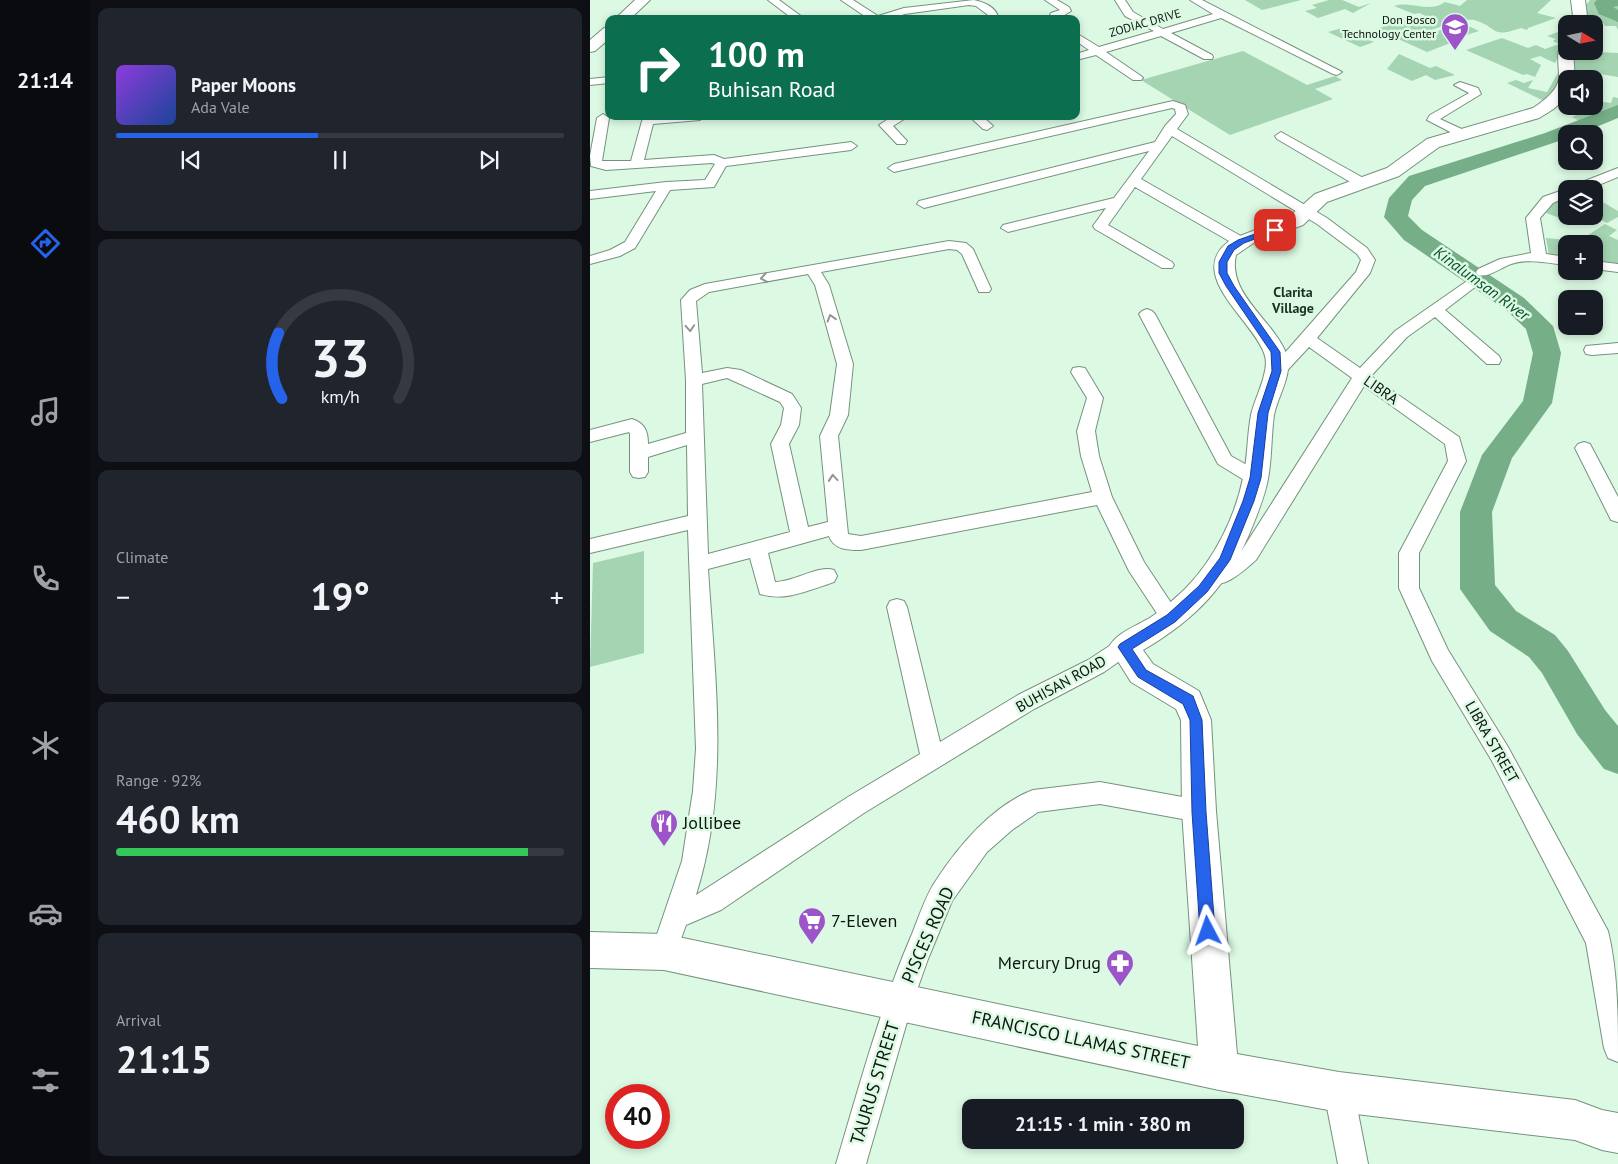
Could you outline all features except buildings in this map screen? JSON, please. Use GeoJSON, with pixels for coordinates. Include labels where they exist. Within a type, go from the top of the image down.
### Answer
{"type":"FeatureCollection","features":[{"type":"Feature","properties":{"kind":"street"},"geometry":{"type":"LineString","coordinates":[[626,15],[642,0]]}},
{"type":"Feature","properties":{"kind":"street"},"geometry":{"type":"LineString","coordinates":[[773,0],[794,15]]}},
{"type":"Feature","properties":{"kind":"street"},"geometry":{"type":"LineString","coordinates":[[846,0],[870,15]]}},
{"type":"Feature","properties":{"kind":"street"},"geometry":{"type":"LineString","coordinates":[[1050,0],[1066,9],[1066,11],[1055,15]]}},
{"type":"Feature","properties":{"kind":"street"},"geometry":{"type":"LineString","coordinates":[[1120,0],[1129,14],[1208,57]]}},
{"type":"Feature","properties":{"kind":"street"},"geometry":{"type":"LineString","coordinates":[[1195,0],[1222,16],[1337,72]]}},
{"type":"Feature","properties":{"kind":"street"},"geometry":{"type":"LineString","coordinates":[[1578,0],[1580,15]]}},
{"type":"Feature","properties":{"kind":"street"},"geometry":{"type":"LineString","coordinates":[[890,15],[904,11],[969,2],[979,4],[993,15]]}},
{"type":"Feature","properties":{"kind":"street","name":"ZODIAC DRIVE"},"geometry":{"type":"LineString","coordinates":[[1080,56],[1222,16]]}},
{"type":"Feature","properties":{"kind":"street"},"geometry":{"type":"LineString","coordinates":[[1080,39],[1137,78]]}},
{"type":"Feature","properties":{"kind":"street"},"geometry":{"type":"LineString","coordinates":[[590,82],[605,80]]}},
{"type":"Feature","properties":{"kind":"street"},"geometry":{"type":"LineString","coordinates":[[1460,85],[1474,90],[1475,94],[1434,117],[1433,120],[1462,134]]}},
{"type":"Feature","properties":{"kind":"street"},"geometry":{"type":"LineString","coordinates":[[1277,371],[1275,352],[1223,273],[1225,255],[1231,248],[1241,242],[1299,220],[1321,198],[1393,172],[1433,143],[1533,115],[1547,108],[1558,94]]}},
{"type":"Feature","properties":{"kind":"street"},"geometry":{"type":"LineString","coordinates":[[894,168],[1174,104],[1182,110],[1182,114],[1100,226],[1167,264]]}},
{"type":"Feature","properties":{"kind":"street"},"geometry":{"type":"LineString","coordinates":[[602,118],[595,163],[606,166],[714,159],[722,163],[851,146]]}},
{"type":"Feature","properties":{"kind":"street"},"geometry":{"type":"LineString","coordinates":[[637,163],[648,121],[658,120]]}},
{"type":"Feature","properties":{"kind":"street"},"geometry":{"type":"LineString","coordinates":[[896,120],[886,126],[901,141]]}},
{"type":"Feature","properties":{"kind":"street"},"geometry":{"type":"LineString","coordinates":[[980,120],[987,126]]}},
{"type":"Feature","properties":{"kind":"street"},"geometry":{"type":"LineString","coordinates":[[1169,130],[1307,212],[1362,251],[1368,260],[1363,272],[1308,339],[1277,371]]}},
{"type":"Feature","properties":{"kind":"street"},"geometry":{"type":"LineString","coordinates":[[1281,136],[1362,183]]}},
{"type":"Feature","properties":{"kind":"street"},"geometry":{"type":"LineString","coordinates":[[924,204],[1158,145]]}},
{"type":"Feature","properties":{"kind":"street"},"geometry":{"type":"LineString","coordinates":[[590,195],[666,186],[709,184],[722,163]]}},
{"type":"Feature","properties":{"kind":"street"},"geometry":{"type":"LineString","coordinates":[[1599,180],[1618,172]]}},
{"type":"Feature","properties":{"kind":"street"},"geometry":{"type":"LineString","coordinates":[[1133,180],[1241,242]]}},
{"type":"Feature","properties":{"kind":"street"},"geometry":{"type":"LineString","coordinates":[[590,260],[615,253],[630,245],[666,186]]}},
{"type":"Feature","properties":{"kind":"street"},"geometry":{"type":"LineString","coordinates":[[1539,258],[1533,218],[1548,200],[1558,196]]}},
{"type":"Feature","properties":{"kind":"street"},"geometry":{"type":"LineString","coordinates":[[1008,228],[1118,201]]}},
{"type":"Feature","properties":{"kind":"street"},"geometry":{"type":"LineString","coordinates":[[664,952],[694,861],[704,791],[707,748],[698,564],[694,380],[688,300],[695,293],[705,288],[949,245],[961,246],[968,252],[984,289]]}},
{"type":"Feature","properties":{"kind":"street"},"geometry":{"type":"LineString","coordinates":[[1212,577],[1229,572],[1249,555],[1361,377],[1401,334],[1477,278],[1514,258],[1558,260]]}},
{"type":"Feature","properties":{"kind":"street"},"geometry":{"type":"LineString","coordinates":[[1603,266],[1618,268]]}},
{"type":"Feature","properties":{"kind":"street"},"geometry":{"type":"LineString","coordinates":[[812,269],[822,285],[845,364],[839,416],[830,436],[838,538],[848,543],[861,543],[1103,497]]}},
{"type":"Feature","properties":{"kind":"street"},"geometry":{"type":"LineString","coordinates":[[1435,310],[1494,360]]}},
{"type":"Feature","properties":{"kind":"street"},"geometry":{"type":"LineString","coordinates":[[1147,314],[1224,460],[1256,478]]}},
{"type":"Feature","properties":{"kind":"street","name":"LIBRA"},"geometry":{"type":"LineString","coordinates":[[1308,339],[1453,441]]}},
{"type":"Feature","properties":{"kind":"street"},"geometry":{"type":"LineString","coordinates":[[1592,350],[1618,348]]}},
{"type":"Feature","properties":{"kind":"street","name":"BUHISAN ROAD"},"geometry":{"type":"LineString","coordinates":[[676,917],[712,902],[856,805],[932,758],[1026,702],[1096,666],[1171,618],[1203,589],[1225,560],[1256,478],[1263,413],[1277,371]]}},
{"type":"Feature","properties":{"kind":"street"},"geometry":{"type":"LineString","coordinates":[[1080,372],[1096,398],[1086,431],[1090,456],[1103,497],[1136,566],[1171,618]]}},
{"type":"Feature","properties":{"kind":"street"},"geometry":{"type":"LineString","coordinates":[[694,380],[735,374],[786,398],[793,408],[790,425],[780,444],[801,537]]}},
{"type":"Feature","properties":{"kind":"street"},"geometry":{"type":"LineString","coordinates":[[590,436],[632,425],[640,432],[639,472]]}},
{"type":"Feature","properties":{"kind":"street"},"geometry":{"type":"LineString","coordinates":[[639,454],[695,437]]}},
{"type":"Feature","properties":{"kind":"street","name":"LIBRA STREET"},"geometry":{"type":"LineString","coordinates":[[1453,441],[1457,461],[1409,553],[1410,588],[1440,655],[1500,754],[1600,940],[1618,1048]]}},
{"type":"Feature","properties":{"kind":"street"},"geometry":{"type":"LineString","coordinates":[[1584,448],[1618,515]]}},
{"type":"Feature","properties":{"kind":"street"},"geometry":{"type":"LineString","coordinates":[[590,546],[697,521]]}},
{"type":"Feature","properties":{"kind":"street"},"geometry":{"type":"LineString","coordinates":[[698,564],[837,527]]}},
{"type":"Feature","properties":{"kind":"street"},"geometry":{"type":"LineString","coordinates":[[757,548],[768,588],[772,590],[781,591],[827,576]]}},
{"type":"Feature","properties":{"kind":"street"},"geometry":{"type":"LineString","coordinates":[[896,607],[932,758]]}},
{"type":"Feature","properties":{"kind":"street"},"geometry":{"type":"LineString","coordinates":[[1124,647],[1142,673],[1188,700],[1196,720],[1199,812],[1219,1070]]}},
{"type":"Feature","properties":{"kind":"street","name":"PISCES ROAD"},"geometry":{"type":"LineString","coordinates":[[899,1002],[943,892],[978,844],[1003,822],[1033,801],[1100,793],[1199,812]]}},
{"type":"Feature","properties":{"kind":"street","name":"FRANCISCO LLAMAS STREET"},"geometry":{"type":"LineString","coordinates":[[590,950],[664,952],[1219,1070],[1339,1092],[1575,1120],[1602,1130],[1618,1132]]}},
{"type":"Feature","properties":{"kind":"street","name":"TAURUS STREET"},"geometry":{"type":"LineString","coordinates":[[851,1164],[899,1002]]}},
{"type":"Feature","properties":{"kind":"street"},"geometry":{"type":"LineString","coordinates":[[1339,1092],[1353,1164]]}},
{"type":"Feature","properties":{"kind":"street","name":"FRANCISCO LLAMAS STREET"},"geometry":{"type":"LineString","coordinates":[[1575,1120],[1600,1112],[1618,1113]]}},
{"type":"Feature","properties":{"kind":"green space"},"geometry":{"type":"Polygon","coordinates":[[[1245,0],[1301,0],[1262,10],[1245,0]]]}},
{"type":"Feature","properties":{"kind":"green space"},"geometry":{"type":"Polygon","coordinates":[[[1329,0],[1342,0],[1359,7],[1371,3],[1353,13],[1345,9],[1318,18],[1305,11],[1317,8],[1312,5],[1329,0]]]}},
{"type":"Feature","properties":{"kind":"green space"},"geometry":{"type":"Polygon","coordinates":[[[1467,0],[1551,0],[1537,13],[1556,18],[1527,30],[1521,28],[1504,32],[1495,31],[1474,20],[1452,23],[1429,31],[1432,33],[1462,23],[1479,31],[1450,40],[1453,42],[1427,52],[1376,29],[1403,20],[1415,22],[1434,16],[1428,17],[1419,13],[1414,14],[1394,6],[1432,7],[1445,2],[1460,6],[1467,0]]]}},
{"type":"Feature","properties":{"kind":"green space"},"geometry":{"type":"Polygon","coordinates":[[[1590,0],[1618,0],[1618,30],[1616,26],[1605,26],[1603,15],[1587,15],[1586,5],[1590,0]]]}},
{"type":"Feature","properties":{"kind":"green space"},"geometry":{"type":"Polygon","coordinates":[[[1342,28],[1374,42],[1360,47],[1328,32],[1342,28]]]}},
{"type":"Feature","properties":{"kind":"green space"},"geometry":{"type":"Polygon","coordinates":[[[1558,32],[1558,44],[1553,41],[1556,39],[1547,36],[1558,32]]]}},
{"type":"Feature","properties":{"kind":"green space"},"geometry":{"type":"Polygon","coordinates":[[[1502,38],[1528,48],[1536,45],[1545,49],[1558,44],[1558,58],[1555,63],[1540,56],[1530,59],[1541,65],[1535,77],[1527,74],[1523,75],[1466,50],[1502,38]]]}},
{"type":"Feature","properties":{"kind":"green space"},"geometry":{"type":"Polygon","coordinates":[[[1243,51],[1307,85],[1335,76],[1342,80],[1315,89],[1333,99],[1230,135],[1141,80],[1243,51]]]}},
{"type":"Feature","properties":{"kind":"green space"},"geometry":{"type":"Polygon","coordinates":[[[1603,52],[1618,53],[1618,77],[1603,74],[1603,70],[1571,69],[1572,60],[1603,60],[1603,52]]]}},
{"type":"Feature","properties":{"kind":"green space"},"geometry":{"type":"Polygon","coordinates":[[[1399,54],[1430,68],[1436,66],[1455,75],[1435,80],[1426,75],[1412,81],[1387,69],[1399,54]]]}},
{"type":"Feature","properties":{"kind":"green space"},"geometry":{"type":"Polygon","coordinates":[[[1558,73],[1557,85],[1546,102],[1507,83],[1516,80],[1524,83],[1533,80],[1528,88],[1547,92],[1558,73]]]}},
{"type":"Feature","properties":{"kind":"green space"},"geometry":{"type":"Polygon","coordinates":[[[1613,97],[1618,98],[1618,112],[1587,125],[1572,117],[1577,115],[1603,115],[1603,102],[1611,103],[1613,97]]]}},
{"type":"Feature","properties":{"kind":"green space"},"geometry":{"type":"Polygon","coordinates":[[[1558,201],[1558,217],[1546,213],[1552,204],[1558,201]]]}},
{"type":"Feature","properties":{"kind":"green space"},"geometry":{"type":"Polygon","coordinates":[[[1603,202],[1618,211],[1618,217],[1607,223],[1603,221],[1603,202]]]}},
{"type":"Feature","properties":{"kind":"green space"},"geometry":{"type":"Polygon","coordinates":[[[1605,224],[1617,230],[1609,236],[1618,240],[1618,264],[1603,262],[1603,235],[1588,235],[1605,224]]]}},
{"type":"Feature","properties":{"kind":"green space"},"geometry":{"type":"Polygon","coordinates":[[[1546,238],[1558,239],[1558,257],[1549,256],[1546,238]]]}},
{"type":"Feature","properties":{"kind":"green space"},"geometry":{"type":"Polygon","coordinates":[[[644,551],[644,653],[590,667],[593,563],[644,551]]]}},
{"type":"Feature","properties":{"kind":"waterway","name":"Kinalumsan River"},"geometry":{"type":"LineString","coordinates":[[1618,1],[1603,3],[1605,10],[1618,17]]}},
{"type":"Feature","properties":{"kind":"waterway","name":"Kinalumsan River"},"geometry":{"type":"LineString","coordinates":[[1618,111],[1552,137],[1417,181],[1401,198],[1396,217],[1413,235],[1515,304],[1539,326],[1547,353],[1537,403],[1498,455],[1476,512],[1478,589],[1503,621],[1542,646],[1555,662],[1591,722],[1618,756]]}},
{"type":"Feature","properties":{"kind":"place","name":"Don Bosco Technology Center"},"geometry":{"type":"Point","coordinates":[1455,51]}},
{"type":"Feature","properties":{"kind":"place","name":"Jollibee"},"geometry":{"type":"Point","coordinates":[664,847]}},
{"type":"Feature","properties":{"kind":"place","name":"7-Eleven"},"geometry":{"type":"Point","coordinates":[812,945]}},
{"type":"Feature","properties":{"kind":"place","name":"Mercury Drug"},"geometry":{"type":"Point","coordinates":[1120,987]}},
{"type":"Feature","properties":{"kind":"district","name":"Clarita Village"},"geometry":{"type":"Point","coordinates":[1293,300]}},
{"type":"Feature","properties":{"kind":"route"},"geometry":{"type":"LineString","coordinates":[[1208,931],[1199,812],[1196,720],[1188,700],[1142,673],[1124,647],[1171,618],[1203,589],[1225,560],[1249,501],[1256,478],[1263,413],[1277,371],[1275,352],[1230,286],[1223,273],[1223,262],[1225,255],[1231,248],[1241,242],[1275,230]]}}]}
